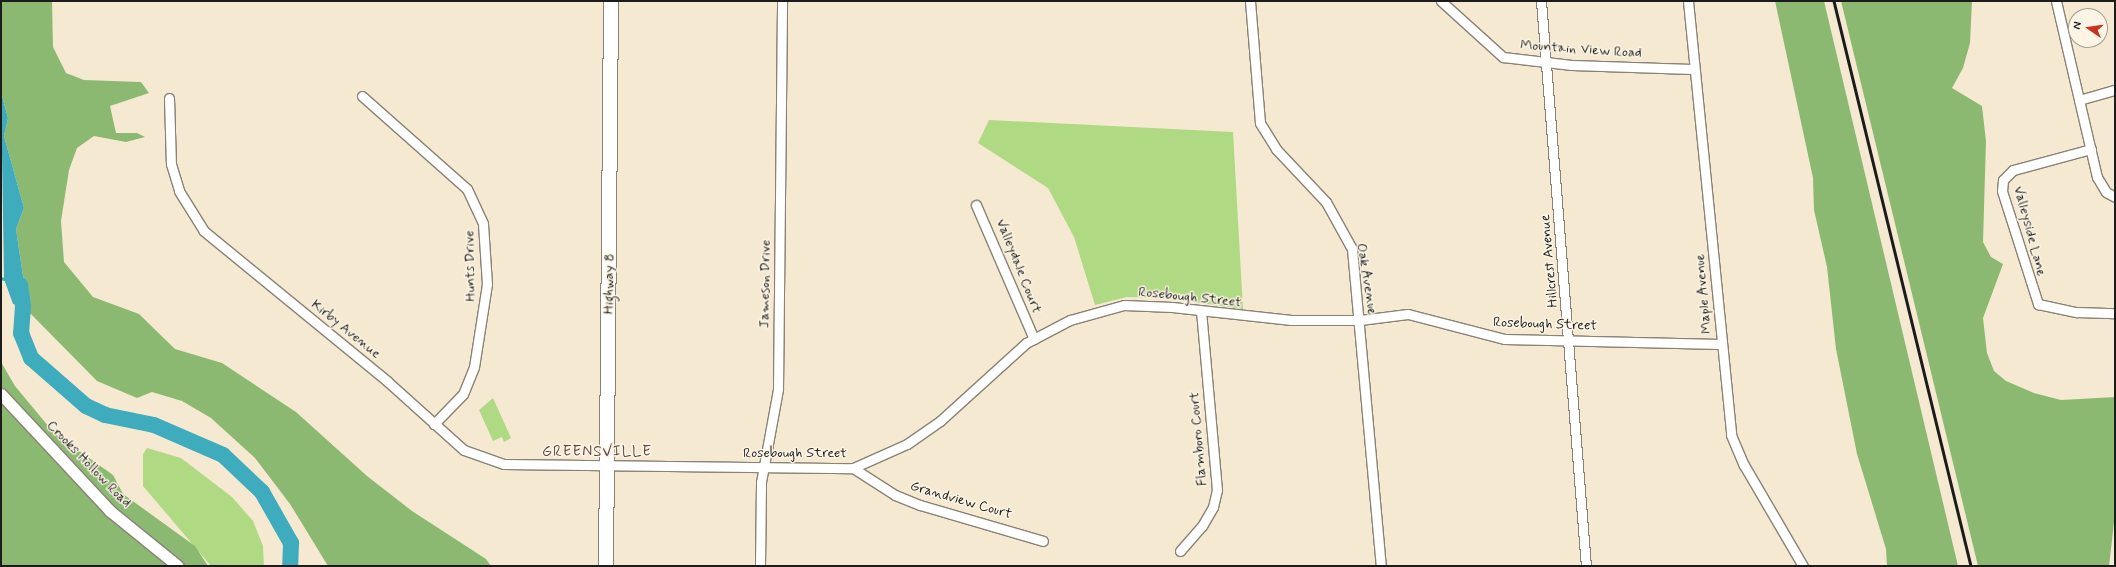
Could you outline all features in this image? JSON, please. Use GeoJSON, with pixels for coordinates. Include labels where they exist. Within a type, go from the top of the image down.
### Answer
{"type":"FeatureCollection","features":[{"type":"Feature","properties":{"kind":"main road","name":"Highway 8"},"geometry":{"type":"LineString","coordinates":[[606,566],[611,1]]}},
{"type":"Feature","properties":{"kind":"street","name":"Jameson Drive"},"geometry":{"type":"LineString","coordinates":[[760,566],[761,482],[766,468],[778,389],[782,1]]}},
{"type":"Feature","properties":{"kind":"street","name":"Oak Avenue"},"geometry":{"type":"LineString","coordinates":[[1250,1],[1260,123],[1276,149],[1326,202],[1342,228],[1352,249],[1360,320],[1381,566]]}},
{"type":"Feature","properties":{"kind":"street","name":"Mountain View Road"},"geometry":{"type":"LineString","coordinates":[[1441,1],[1503,57],[1545,63],[1692,69]]}},
{"type":"Feature","properties":{"kind":"street","name":"Hillcrest Avenue"},"geometry":{"type":"LineString","coordinates":[[1541,1],[1545,63],[1570,338],[1586,566]]}},
{"type":"Feature","properties":{"kind":"street","name":"Maple Avenue"},"geometry":{"type":"LineString","coordinates":[[1688,1],[1692,69],[1731,435],[1744,465],[1803,566]]}},
{"type":"Feature","properties":{"kind":"street"},"geometry":{"type":"LineString","coordinates":[[2056,1],[2100,184],[2115,197]]}},
{"type":"Feature","properties":{"kind":"street"},"geometry":{"type":"LineString","coordinates":[[2079,100],[2115,90]]}},
{"type":"Feature","properties":{"kind":"street","name":"Hunts Drive"},"geometry":{"type":"LineString","coordinates":[[362,96],[440,161],[467,189],[483,224],[487,284],[474,367],[463,394],[434,424]]}},
{"type":"Feature","properties":{"kind":"street","name":"Kirby Avenue"},"geometry":{"type":"LineString","coordinates":[[169,98],[171,164],[179,191],[204,231],[387,381],[464,450],[504,464],[607,465]]}},
{"type":"Feature","properties":{"kind":"street","name":"Valleyside Lane"},"geometry":{"type":"LineString","coordinates":[[2091,149],[2013,170],[2003,180],[2002,191],[2038,304],[2077,312],[2115,313]]}},
{"type":"Feature","properties":{"kind":"street","name":"Valleydale Court"},"geometry":{"type":"LineString","coordinates":[[976,205],[1034,339]]}},
{"type":"Feature","properties":{"kind":"street","name":"Rosebough Street"},"geometry":{"type":"LineString","coordinates":[[607,465],[853,468],[907,444],[940,421],[1000,364],[1034,339],[1070,320],[1124,305],[1291,320],[1360,320],[1408,314],[1505,339],[1570,338],[1721,344]]}},
{"type":"Feature","properties":{"kind":"street","name":"Flamboro Court"},"geometry":{"type":"LineString","coordinates":[[1180,551],[1210,514],[1217,490],[1201,312]]}},
{"type":"Feature","properties":{"kind":"street","name":"Crooks Hollow Road"},"geometry":{"type":"LineString","coordinates":[[1,394],[110,511],[178,566]]}},
{"type":"Feature","properties":{"kind":"street","name":"Grandview Court"},"geometry":{"type":"LineString","coordinates":[[853,468],[894,495],[920,505],[1043,541]]}},
{"type":"Feature","properties":{"kind":"green space"},"geometry":{"type":"Polygon","coordinates":[[[1,1],[52,1],[53,47],[66,73],[84,80],[141,82],[149,93],[110,106],[116,133],[137,133],[145,137],[126,142],[94,136],[77,148],[69,170],[61,221],[64,262],[93,297],[139,314],[175,349],[222,363],[296,412],[367,476],[412,511],[486,559],[491,566],[328,566],[290,504],[255,458],[211,418],[182,401],[152,392],[137,398],[97,381],[23,306],[31,299],[23,276],[16,229],[24,208],[4,136],[8,118],[1,92],[1,1]]]}},
{"type":"Feature","properties":{"kind":"green space"},"geometry":{"type":"Polygon","coordinates":[[[1775,1],[1824,1],[1958,566],[1887,566],[1886,549],[1857,454],[1836,349],[1827,267],[1814,210],[1813,178],[1775,1]]]}},
{"type":"Feature","properties":{"kind":"green space"},"geometry":{"type":"Polygon","coordinates":[[[1841,1],[1972,1],[1970,43],[1963,68],[1952,88],[1982,106],[1986,141],[1983,242],[1991,257],[2003,264],[1983,318],[1987,353],[1994,371],[2006,381],[2034,393],[2061,400],[2115,397],[2115,514],[2109,566],[1978,566],[1841,1]]]}},
{"type":"Feature","properties":{"kind":"green space"},"geometry":{"type":"Polygon","coordinates":[[[989,120],[1233,132],[1243,309],[1166,298],[1127,297],[1095,305],[1074,237],[1048,188],[978,143],[989,120]]]}},
{"type":"Feature","properties":{"kind":"green space"},"geometry":{"type":"Polygon","coordinates":[[[1,362],[15,386],[54,433],[113,475],[123,494],[195,546],[208,566],[1,566],[1,362]]]}},
{"type":"Feature","properties":{"kind":"green space"},"geometry":{"type":"Polygon","coordinates":[[[493,398],[511,438],[504,442],[502,437],[493,441],[479,410],[493,398]]]}},
{"type":"Feature","properties":{"kind":"green space"},"geometry":{"type":"Polygon","coordinates":[[[147,448],[181,458],[232,497],[253,521],[263,546],[264,566],[211,566],[143,486],[143,454],[147,448]]]}},
{"type":"Feature","properties":{"kind":"water"},"geometry":{"type":"Polygon","coordinates":[[[1,92],[8,118],[4,136],[24,208],[16,229],[23,276],[31,299],[23,306],[13,304],[4,279],[1,92]]]}},
{"type":"Feature","properties":{"kind":"waterway"},"geometry":{"type":"LineString","coordinates":[[20,285],[23,306],[21,333],[31,358],[86,406],[105,415],[154,425],[223,455],[262,492],[291,543],[290,566]]}},
{"type":"Feature","properties":{"kind":"railway"},"geometry":{"type":"LineString","coordinates":[[1834,1],[1971,566]]}},
{"type":"Feature","properties":{"kind":"district","name":"GREENSVILLE"},"geometry":{"type":"Point","coordinates":[597,453]}}]}
